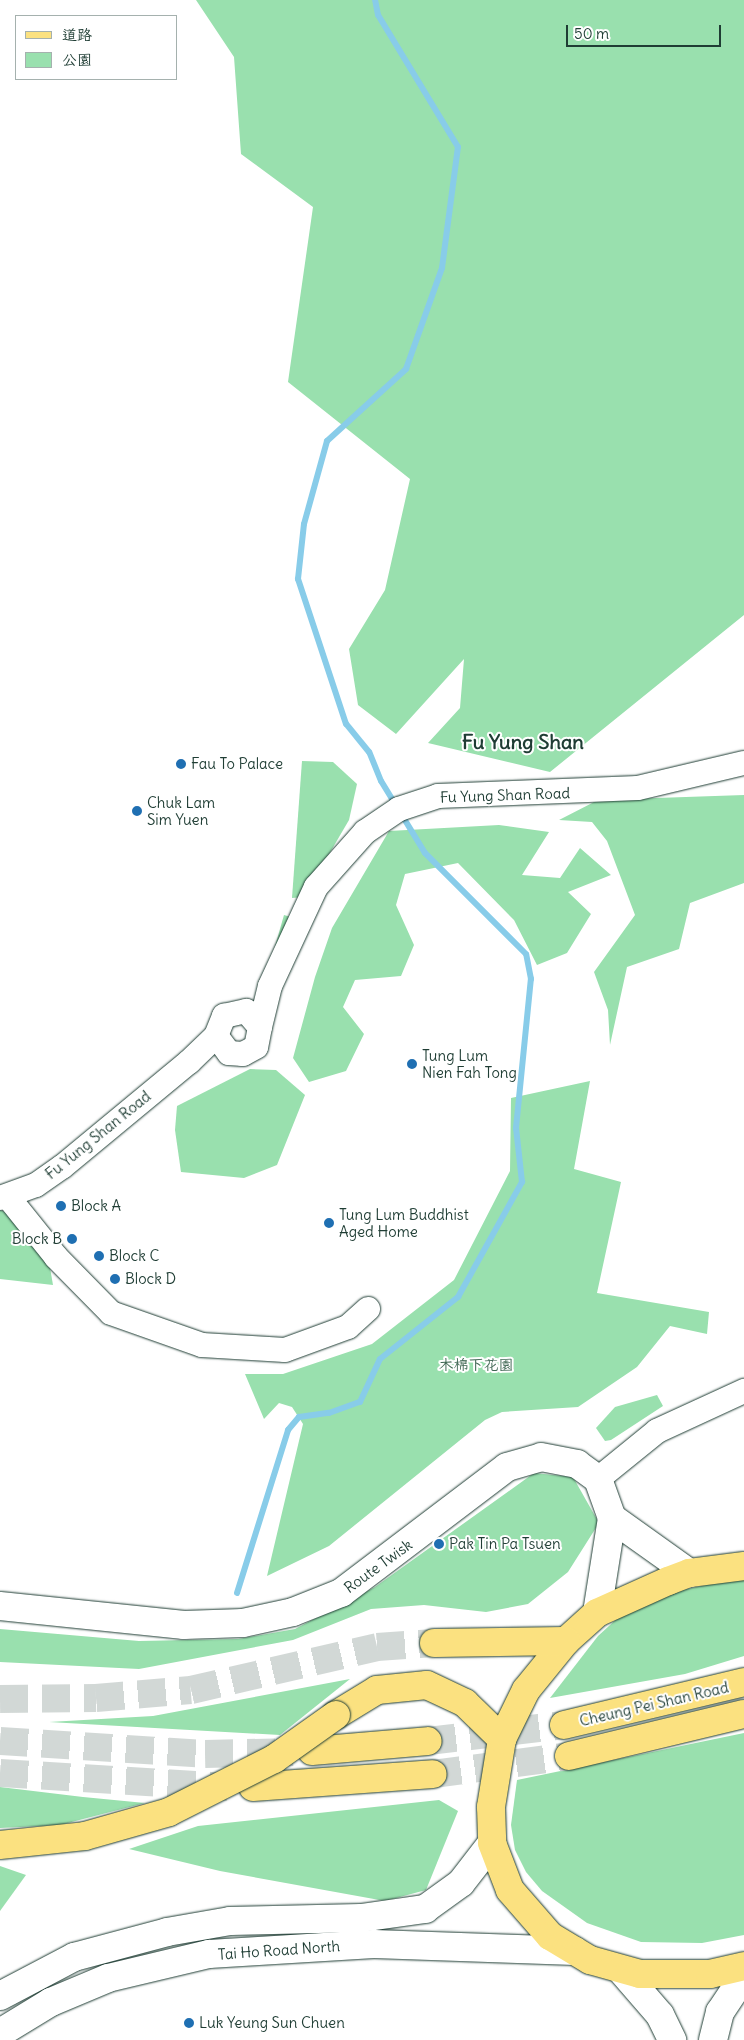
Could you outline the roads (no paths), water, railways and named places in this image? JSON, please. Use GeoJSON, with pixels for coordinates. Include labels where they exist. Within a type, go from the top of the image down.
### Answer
{"type":"FeatureCollection","features":[{"type":"Feature","properties":{"kind":"main road","name":"Route Twisk"},"geometry":{"type":"LineString","coordinates":[[0,1606],[184,1626],[243,1623],[293,1612],[341,1593],[492,1478],[524,1460],[559,1458],[598,1479]]}},
{"type":"Feature","properties":{"kind":"main road"},"geometry":{"type":"LineString","coordinates":[[596,1613],[612,1518],[598,1479]]}},
{"type":"Feature","properties":{"kind":"main road"},"geometry":{"type":"LineString","coordinates":[[612,1518],[689,1573]]}},
{"type":"Feature","properties":{"kind":"main road"},"geometry":{"type":"LineString","coordinates":[[744,1566],[689,1573],[596,1613],[566,1641],[526,1690],[502,1739],[492,1782],[492,1842],[510,1890],[528,1916],[575,1951],[622,1971],[668,1976],[744,1966]]}},
{"type":"Feature","properties":{"kind":"main road"},"geometry":{"type":"LineString","coordinates":[[434,1643],[566,1641]]}},
{"type":"Feature","properties":{"kind":"main road","name":"Cheung Pei Shan Road"},"geometry":{"type":"LineString","coordinates":[[564,1724],[744,1682]]}},
{"type":"Feature","properties":{"kind":"main road"},"geometry":{"type":"LineString","coordinates":[[0,1845],[85,1836],[169,1812],[274,1759],[336,1715],[377,1690],[427,1685],[465,1703],[502,1739]]}},
{"type":"Feature","properties":{"kind":"main road","name":"Cheung Pei Shan Road"},"geometry":{"type":"LineString","coordinates":[[569,1756],[744,1714]]}},
{"type":"Feature","properties":{"kind":"main road"},"geometry":{"type":"LineString","coordinates":[[312,1751],[428,1741]]}},
{"type":"Feature","properties":{"kind":"main road"},"geometry":{"type":"LineString","coordinates":[[253,1787],[433,1774]]}},
{"type":"Feature","properties":{"kind":"main road","name":"Tai Ho Road North"},"geometry":{"type":"LineString","coordinates":[[0,1996],[74,1957],[120,1943],[230,1921],[361,1918],[425,1909],[461,1883],[492,1842]]}},
{"type":"Feature","properties":{"kind":"main road","name":"Tai Ho Road North"},"geometry":{"type":"LineString","coordinates":[[0,2033],[51,2002],[138,1969],[209,1954],[297,1946],[464,1945],[575,1951]]}},
{"type":"Feature","properties":{"kind":"main road"},"geometry":{"type":"LineString","coordinates":[[622,1971],[660,2015],[672,2040]]}},
{"type":"Feature","properties":{"kind":"main road"},"geometry":{"type":"LineString","coordinates":[[713,2040],[720,2012],[744,1976]]}},
{"type":"Feature","properties":{"kind":"street","name":"Fu Yung Shan Road"},"geometry":{"type":"LineString","coordinates":[[220,1042],[236,1054],[250,1051],[259,1041],[260,1027],[270,986],[316,887],[365,832],[400,808],[438,796],[638,788],[744,763]]}},
{"type":"Feature","properties":{"kind":"street","name":"Fu Yung Shan Road"},"geometry":{"type":"LineString","coordinates":[[220,1042],[219,1021],[238,1010],[270,986]]}},
{"type":"Feature","properties":{"kind":"street"},"geometry":{"type":"LineString","coordinates":[[238,1010],[252,1015],[260,1027]]}},
{"type":"Feature","properties":{"kind":"street","name":"Fu Yung Shan Road"},"geometry":{"type":"LineString","coordinates":[[4,1197],[50,1176],[189,1062],[220,1042]]}},
{"type":"Feature","properties":{"kind":"street"},"geometry":{"type":"LineString","coordinates":[[4,1197],[56,1257],[111,1313],[193,1342],[285,1350],[348,1326],[368,1309]]}},
{"type":"Feature","properties":{"kind":"street"},"geometry":{"type":"LineString","coordinates":[[598,1479],[657,1432],[744,1391]]}},
{"type":"Feature","properties":{"kind":"waterway"},"geometry":{"type":"LineString","coordinates":[[237,1593],[288,1430],[299,1417],[329,1413],[360,1402],[380,1359],[458,1297],[522,1182],[516,1128],[531,979],[526,954],[425,853],[381,781],[369,752],[346,724],[298,579],[304,524],[327,441],[406,369],[442,268],[458,147],[378,15],[375,0]]}},
{"type":"Feature","properties":{"kind":"tunnel"},"geometry":{"type":"LineString","coordinates":[[0,1699],[96,1698],[191,1690],[377,1647],[434,1643]]}},
{"type":"Feature","properties":{"kind":"tunnel"},"geometry":{"type":"LineString","coordinates":[[428,1741],[564,1725]]}},
{"type":"Feature","properties":{"kind":"tunnel"},"geometry":{"type":"LineString","coordinates":[[0,1741],[205,1754],[293,1752]]}},
{"type":"Feature","properties":{"kind":"tunnel"},"geometry":{"type":"LineString","coordinates":[[433,1774],[569,1756]]}},
{"type":"Feature","properties":{"kind":"tunnel"},"geometry":{"type":"LineString","coordinates":[[0,1773],[228,1787]]}},
{"type":"Feature","properties":{"kind":"place","name":"Fau To Palace"},"geometry":{"type":"Point","coordinates":[181,764]}},
{"type":"Feature","properties":{"kind":"place","name":"Chuk Lam Sim Yuen"},"geometry":{"type":"Point","coordinates":[137,811]}},
{"type":"Feature","properties":{"kind":"place","name":"Tung Lum Nien Fah Tong"},"geometry":{"type":"Point","coordinates":[412,1064]}},
{"type":"Feature","properties":{"kind":"place","name":"Block A"},"geometry":{"type":"Point","coordinates":[61,1206]}},
{"type":"Feature","properties":{"kind":"place","name":"Tung Lum Buddhist Aged Home"},"geometry":{"type":"Point","coordinates":[329,1223]}},
{"type":"Feature","properties":{"kind":"place","name":"Block B"},"geometry":{"type":"Point","coordinates":[72,1239]}},
{"type":"Feature","properties":{"kind":"place","name":"Block C"},"geometry":{"type":"Point","coordinates":[99,1256]}},
{"type":"Feature","properties":{"kind":"place","name":"Block D"},"geometry":{"type":"Point","coordinates":[115,1279]}},
{"type":"Feature","properties":{"kind":"place","name":"Pak Tin Pa Tsuen"},"geometry":{"type":"Point","coordinates":[439,1544]}},
{"type":"Feature","properties":{"kind":"place","name":"Luk Yeung Sun Chuen"},"geometry":{"type":"Point","coordinates":[189,2023]}},
{"type":"Feature","properties":{"kind":"district","name":"Fu Yung Shan"},"geometry":{"type":"Point","coordinates":[523,741]}},
{"type":"Feature","properties":{"kind":"park label","name":"木棉下花園"},"geometry":{"type":"Point","coordinates":[476,1365]}}]}
